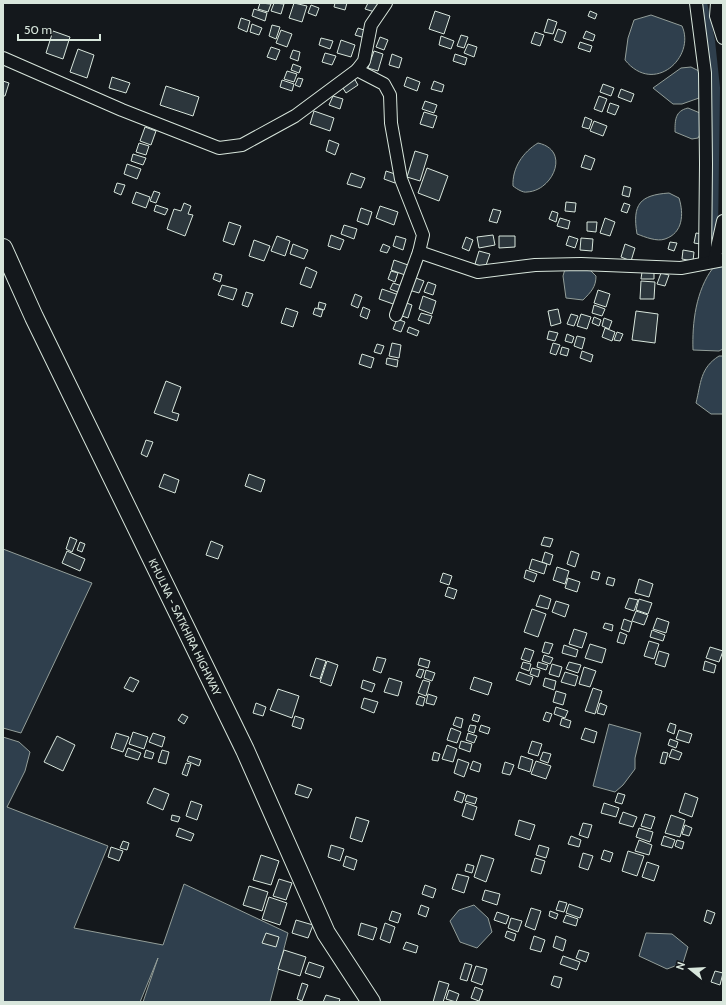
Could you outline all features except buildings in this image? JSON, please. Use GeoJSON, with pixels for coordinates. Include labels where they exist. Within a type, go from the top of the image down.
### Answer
{"type":"FeatureCollection","features":[{"type":"Feature","properties":{"kind":"highway","name":"KHULNA - SATKHIRA HIGHWAY"},"geometry":{"type":"LineString","coordinates":[[3,248],[34,317],[244,750],[326,933],[371,1002]]}},
{"type":"Feature","properties":{"kind":"street"},"geometry":{"type":"LineString","coordinates":[[3,58],[122,110],[219,148],[242,145],[295,116],[357,70],[364,61],[371,25],[386,3]]}},
{"type":"Feature","properties":{"kind":"street"},"geometry":{"type":"LineString","coordinates":[[696,3],[705,74],[706,164],[714,261]]}},
{"type":"Feature","properties":{"kind":"street"},"geometry":{"type":"LineString","coordinates":[[717,3],[716,16],[723,38]]}},
{"type":"Feature","properties":{"kind":"street"},"geometry":{"type":"LineString","coordinates":[[357,70],[384,84],[390,95],[391,123],[401,179],[423,235],[419,252],[396,315]]}},
{"type":"Feature","properties":{"kind":"street"},"geometry":{"type":"LineString","coordinates":[[714,261],[723,221]]}},
{"type":"Feature","properties":{"kind":"street"},"geometry":{"type":"LineString","coordinates":[[419,252],[478,272],[535,265],[581,264],[681,268],[714,261]]}},
{"type":"Feature","properties":{"kind":"water"},"geometry":{"type":"Polygon","coordinates":[[[651,15],[682,26],[685,38],[683,49],[678,60],[670,68],[659,73],[648,74],[636,70],[625,60],[628,38],[634,20],[651,15]]]}},
{"type":"Feature","properties":{"kind":"water"},"geometry":{"type":"Polygon","coordinates":[[[691,67],[699,71],[701,81],[699,98],[682,104],[673,104],[653,88],[681,68],[691,67]]]}},
{"type":"Feature","properties":{"kind":"water"},"geometry":{"type":"Polygon","coordinates":[[[688,108],[700,113],[703,129],[698,138],[692,139],[675,132],[678,114],[680,111],[688,108]]]}},
{"type":"Feature","properties":{"kind":"water"},"geometry":{"type":"Polygon","coordinates":[[[538,143],[548,147],[554,153],[556,161],[555,170],[551,178],[544,185],[536,190],[524,192],[513,186],[514,173],[523,156],[538,143]]]}},
{"type":"Feature","properties":{"kind":"water"},"geometry":{"type":"Polygon","coordinates":[[[669,193],[679,198],[681,204],[682,216],[679,228],[671,236],[662,240],[651,239],[637,234],[636,215],[637,208],[640,203],[651,196],[669,193]]]}},
{"type":"Feature","properties":{"kind":"water"},"geometry":{"type":"Polygon","coordinates":[[[723,266],[723,349],[719,351],[693,350],[694,318],[699,296],[707,277],[713,268],[723,266]]]}},
{"type":"Feature","properties":{"kind":"water"},"geometry":{"type":"Polygon","coordinates":[[[587,267],[596,276],[592,289],[583,300],[566,298],[563,276],[565,269],[587,267]]]}},
{"type":"Feature","properties":{"kind":"water"},"geometry":{"type":"Polygon","coordinates":[[[719,356],[723,356],[723,414],[711,414],[696,403],[702,376],[708,366],[719,356]]]}},
{"type":"Feature","properties":{"kind":"water"},"geometry":{"type":"Polygon","coordinates":[[[3,549],[92,583],[21,733],[3,728],[3,549]]]}},
{"type":"Feature","properties":{"kind":"water"},"geometry":{"type":"Polygon","coordinates":[[[609,724],[641,733],[635,758],[635,769],[623,785],[615,792],[593,786],[609,724]]]}},
{"type":"Feature","properties":{"kind":"water"},"geometry":{"type":"Polygon","coordinates":[[[3,737],[19,742],[30,752],[25,771],[7,807],[108,846],[74,928],[163,945],[184,884],[288,933],[270,1002],[143,1002],[158,958],[140,1002],[3,1002],[3,737]]]}},
{"type":"Feature","properties":{"kind":"water"},"geometry":{"type":"Polygon","coordinates":[[[474,905],[488,918],[492,932],[477,948],[460,942],[450,921],[459,910],[474,905]]]}},
{"type":"Feature","properties":{"kind":"water"},"geometry":{"type":"Polygon","coordinates":[[[646,933],[672,934],[688,947],[683,963],[667,969],[639,956],[646,933]]]}},
{"type":"Feature","properties":{"kind":"waterway"},"geometry":{"type":"LineString","coordinates":[[701,3],[709,41],[714,88],[712,234]]}}]}
